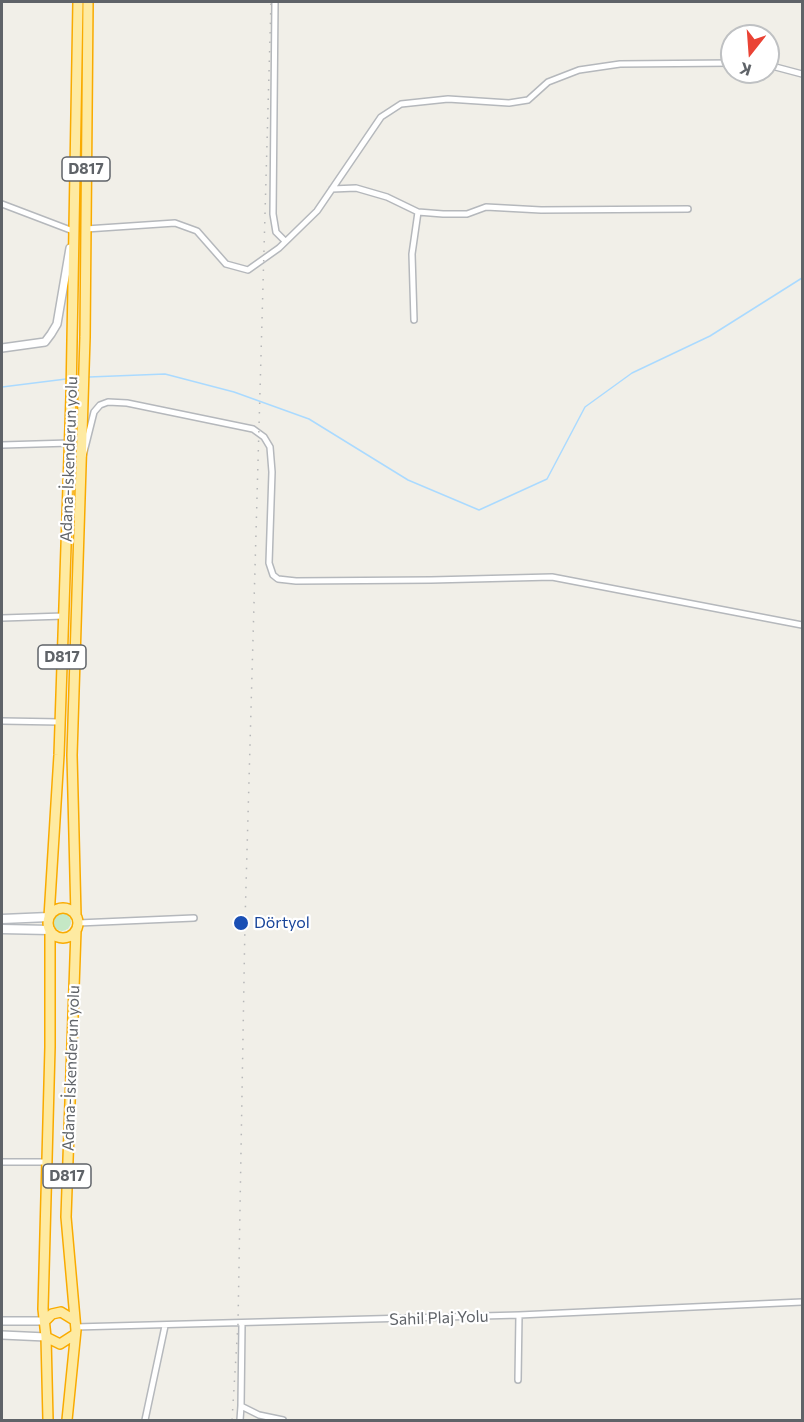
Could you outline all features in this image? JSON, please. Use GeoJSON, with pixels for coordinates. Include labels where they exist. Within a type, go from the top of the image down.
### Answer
{"type":"FeatureCollection","features":[{"type":"Feature","properties":{"kind":"highway","name":"Adana-İskenderun yolu"},"geometry":{"type":"LineString","coordinates":[[49,917],[60,722],[70,443],[78,2]]}},
{"type":"Feature","properties":{"kind":"highway","name":"D817"},"geometry":{"type":"LineString","coordinates":[[77,923],[72,755],[84,398],[88,2]]}},
{"type":"Feature","properties":{"kind":"highway"},"geometry":{"type":"LineString","coordinates":[[74,231],[86,229]]}},
{"type":"Feature","properties":{"kind":"highway"},"geometry":{"type":"LineString","coordinates":[[60,908],[69,909],[77,923],[63,938],[54,935],[50,930],[49,917],[60,908]]}},
{"type":"Feature","properties":{"kind":"highway","name":"Adana-İskenderun yolu"},"geometry":{"type":"LineString","coordinates":[[67,1420],[74,1327],[66,1217],[77,923]]}},
{"type":"Feature","properties":{"kind":"highway","name":"Adana-İskenderun yolu"},"geometry":{"type":"LineString","coordinates":[[48,1420],[43,1309],[50,930]]}},
{"type":"Feature","properties":{"kind":"highway"},"geometry":{"type":"LineString","coordinates":[[45,1321],[51,1314],[61,1312],[74,1327],[60,1344],[46,1336]]}},
{"type":"Feature","properties":{"kind":"main road"},"geometry":{"type":"LineString","coordinates":[[2,919],[49,917]]}},
{"type":"Feature","properties":{"kind":"main road"},"geometry":{"type":"LineString","coordinates":[[2,929],[50,930]]}},
{"type":"Feature","properties":{"kind":"street"},"geometry":{"type":"LineString","coordinates":[[275,2],[273,214],[276,232],[284,240]]}},
{"type":"Feature","properties":{"kind":"street"},"geometry":{"type":"LineString","coordinates":[[86,229],[175,223],[197,231],[225,264],[248,270],[263,262],[284,240],[317,212],[381,117],[401,104],[448,99],[509,103],[528,100],[548,82],[579,70],[620,64],[720,63]]}},
{"type":"Feature","properties":{"kind":"street"},"geometry":{"type":"LineString","coordinates":[[780,69],[802,74]]}},
{"type":"Feature","properties":{"kind":"street"},"geometry":{"type":"LineString","coordinates":[[332,189],[357,188],[387,196],[418,212],[467,214],[486,207],[541,210],[688,209]]}},
{"type":"Feature","properties":{"kind":"street"},"geometry":{"type":"LineString","coordinates":[[2,204],[74,231],[57,324],[51,334],[45,342],[2,348]]}},
{"type":"Feature","properties":{"kind":"street"},"geometry":{"type":"LineString","coordinates":[[414,320],[412,254],[418,212]]}},
{"type":"Feature","properties":{"kind":"street"},"geometry":{"type":"LineString","coordinates":[[82,460],[88,444],[94,412],[100,405],[108,402],[127,403],[253,429],[264,437],[270,447],[272,472],[269,563],[270,570],[278,579],[296,581],[552,577],[802,625]]}},
{"type":"Feature","properties":{"kind":"street"},"geometry":{"type":"LineString","coordinates":[[2,445],[70,443]]}},
{"type":"Feature","properties":{"kind":"street"},"geometry":{"type":"LineString","coordinates":[[2,618],[64,616]]}},
{"type":"Feature","properties":{"kind":"street"},"geometry":{"type":"LineString","coordinates":[[2,721],[60,722]]}},
{"type":"Feature","properties":{"kind":"street"},"geometry":{"type":"LineString","coordinates":[[77,923],[194,918]]}},
{"type":"Feature","properties":{"kind":"street"},"geometry":{"type":"LineString","coordinates":[[2,1162],[47,1162]]}},
{"type":"Feature","properties":{"kind":"street","name":"Sahil Plaj Yolu"},"geometry":{"type":"LineString","coordinates":[[74,1327],[519,1315],[802,1302]]}},
{"type":"Feature","properties":{"kind":"street"},"geometry":{"type":"LineString","coordinates":[[518,1380],[519,1315]]}},
{"type":"Feature","properties":{"kind":"street"},"geometry":{"type":"LineString","coordinates":[[2,1321],[45,1321]]}},
{"type":"Feature","properties":{"kind":"street"},"geometry":{"type":"LineString","coordinates":[[240,1420],[242,1324]]}},
{"type":"Feature","properties":{"kind":"street"},"geometry":{"type":"LineString","coordinates":[[146,1420],[165,1326]]}},
{"type":"Feature","properties":{"kind":"street"},"geometry":{"type":"LineString","coordinates":[[2,1335],[46,1336]]}},
{"type":"Feature","properties":{"kind":"street"},"geometry":{"type":"LineString","coordinates":[[241,1406],[259,1415],[283,1420]]}},
{"type":"Feature","properties":{"kind":"green space"},"geometry":{"type":"Polygon","coordinates":[[[62,913],[68,916],[71,922],[68,928],[62,931],[56,928],[53,922],[56,916],[62,913]]]}},
{"type":"Feature","properties":{"kind":"waterway"},"geometry":{"type":"LineString","coordinates":[[89,377],[165,374],[234,392],[309,419],[408,480],[479,510],[547,479],[585,407],[632,373],[710,336],[802,278]]}},
{"type":"Feature","properties":{"kind":"waterway"},"geometry":{"type":"LineString","coordinates":[[2,387],[66,379]]}},
{"type":"Feature","properties":{"kind":"railway"},"geometry":{"type":"LineString","coordinates":[[232,1420],[238,1324],[245,922],[271,2]]}},
{"type":"Feature","properties":{"kind":"place","name":"Dörtyol"},"geometry":{"type":"Point","coordinates":[241,923]}}]}
